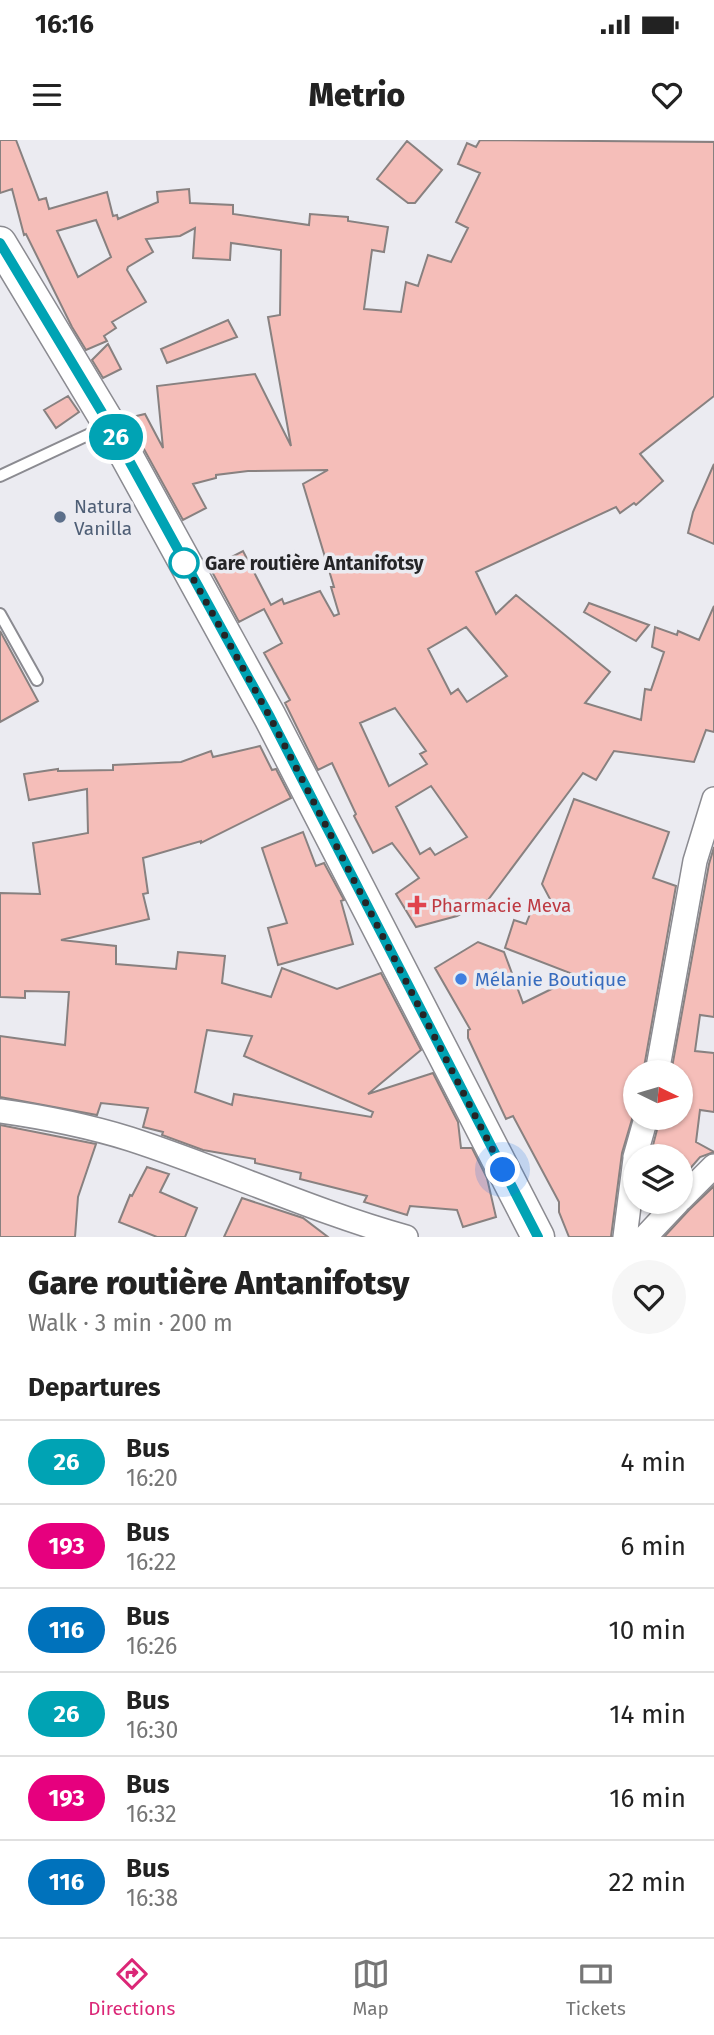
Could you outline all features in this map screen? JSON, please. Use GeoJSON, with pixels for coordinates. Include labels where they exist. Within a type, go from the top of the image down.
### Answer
{"type":"FeatureCollection","features":[{"type":"Feature","properties":{"kind":"main road"},"geometry":{"type":"LineString","coordinates":[[0,243],[109,424],[270,717],[538,1237]]}},
{"type":"Feature","properties":{"kind":"street"},"geometry":{"type":"LineString","coordinates":[[659,1060],[695,861],[714,799]]}},
{"type":"Feature","properties":{"kind":"street"},"geometry":{"type":"LineString","coordinates":[[0,1111],[37,1116],[129,1139],[344,1230],[406,1237]]}},
{"type":"Feature","properties":{"kind":"street"},"geometry":{"type":"LineString","coordinates":[[693,1187],[714,1166]]}},
{"type":"Feature","properties":{"kind":"street"},"geometry":{"type":"LineString","coordinates":[[625,1237],[628,1214]]}},
{"type":"Feature","properties":{"kind":"street"},"geometry":{"type":"LineString","coordinates":[[645,1237],[667,1214]]}},
{"type":"Feature","properties":{"kind":"lane"},"geometry":{"type":"LineString","coordinates":[[0,476],[109,424]]}},
{"type":"Feature","properties":{"kind":"lane"},"geometry":{"type":"LineString","coordinates":[[0,614],[37,680]]}},
{"type":"Feature","properties":{"kind":"building"},"geometry":{"type":"Polygon","coordinates":[[[0,140],[16,140],[39,200],[46,198],[49,209],[107,192],[113,216],[117,215],[118,219],[158,202],[157,192],[189,189],[190,203],[233,205],[233,214],[309,225],[310,214],[348,217],[348,221],[388,227],[384,252],[372,250],[364,309],[401,312],[406,282],[418,286],[428,255],[451,262],[468,228],[456,222],[480,173],[458,164],[467,143],[476,147],[480,140],[714,142],[714,396],[640,454],[663,481],[636,505],[634,503],[620,513],[616,507],[476,572],[496,614],[516,595],[610,672],[585,703],[641,720],[645,689],[651,690],[664,652],[652,647],[655,627],[677,635],[678,631],[699,640],[714,606],[714,732],[706,730],[694,762],[614,751],[596,780],[583,773],[488,900],[457,916],[416,927],[396,894],[419,878],[392,843],[373,853],[332,763],[318,770],[285,703],[290,700],[264,653],[282,643],[264,609],[239,622],[210,568],[243,551],[271,605],[282,599],[284,604],[320,591],[334,616],[339,614],[331,587],[334,587],[303,484],[328,470],[248,471],[216,475],[216,478],[193,484],[206,508],[183,520],[128,418],[145,414],[163,448],[157,386],[255,374],[291,446],[268,317],[280,315],[281,250],[231,243],[230,260],[193,258],[195,228],[180,236],[146,239],[153,252],[127,270],[146,302],[112,322],[116,328],[104,336],[107,341],[86,350],[26,234],[24,235],[12,189],[0,193],[0,140]],[[96,220],[57,231],[78,277],[111,257],[96,220]],[[466,627],[428,649],[451,694],[458,689],[467,702],[507,676],[466,627]],[[395,708],[360,723],[389,786],[427,764],[420,754],[426,751],[395,708]],[[431,786],[396,807],[420,854],[430,848],[435,855],[467,837],[431,786]]]}},
{"type":"Feature","properties":{"kind":"building"},"geometry":{"type":"Polygon","coordinates":[[[407,141],[442,170],[415,203],[408,203],[377,179],[407,141]]]}},
{"type":"Feature","properties":{"kind":"building"},"geometry":{"type":"Polygon","coordinates":[[[228,320],[237,337],[167,363],[161,349],[228,320]]]}},
{"type":"Feature","properties":{"kind":"building"},"geometry":{"type":"Polygon","coordinates":[[[108,344],[121,369],[103,378],[92,360],[108,344]]]}},
{"type":"Feature","properties":{"kind":"building"},"geometry":{"type":"Polygon","coordinates":[[[68,396],[79,412],[56,428],[44,410],[68,396]]]}},
{"type":"Feature","properties":{"kind":"building"},"geometry":{"type":"Polygon","coordinates":[[[714,464],[714,544],[688,533],[693,512],[714,464]]]}},
{"type":"Feature","properties":{"kind":"building"},"geometry":{"type":"Polygon","coordinates":[[[589,603],[649,625],[636,641],[584,612],[589,603]]]}},
{"type":"Feature","properties":{"kind":"building"},"geometry":{"type":"Polygon","coordinates":[[[0,631],[38,701],[0,722],[0,631]]]}},
{"type":"Feature","properties":{"kind":"building"},"geometry":{"type":"Polygon","coordinates":[[[260,746],[291,798],[201,843],[143,858],[148,893],[143,894],[149,919],[61,940],[116,946],[116,964],[176,969],[178,952],[225,956],[222,983],[271,997],[282,968],[337,989],[381,973],[421,1050],[368,1094],[433,1073],[458,1122],[461,1148],[472,1148],[487,1178],[496,1217],[463,1227],[457,1210],[410,1206],[407,1215],[364,1202],[367,1196],[300,1179],[301,1173],[255,1163],[255,1159],[203,1150],[162,1135],[163,1132],[143,1127],[148,1108],[101,1103],[97,1115],[0,1097],[0,1036],[65,1045],[69,992],[25,991],[25,998],[0,997],[0,893],[40,894],[33,843],[88,833],[87,789],[29,800],[24,774],[58,769],[113,770],[113,765],[181,762],[211,751],[213,757],[260,746]],[[207,1030],[195,1092],[232,1105],[234,1094],[371,1117],[373,1112],[244,1056],[252,1036],[207,1030]]]}},
{"type":"Feature","properties":{"kind":"building"},"geometry":{"type":"Polygon","coordinates":[[[574,799],[669,832],[653,878],[676,886],[645,1060],[623,1060],[623,1130],[629,1130],[623,1144],[611,1237],[569,1237],[559,1212],[559,1202],[513,1116],[506,1119],[468,1038],[470,1029],[435,968],[478,942],[504,952],[523,1003],[578,976],[505,948],[514,920],[526,924],[532,909],[550,899],[542,884],[574,799]]]}},
{"type":"Feature","properties":{"kind":"building"},"geometry":{"type":"Polygon","coordinates":[[[303,832],[316,866],[324,863],[344,900],[341,901],[353,944],[278,965],[268,928],[287,923],[262,848],[303,832]]]}},
{"type":"Feature","properties":{"kind":"building"},"geometry":{"type":"Polygon","coordinates":[[[714,847],[714,1017],[700,1015],[695,1051],[714,1053],[714,1112],[700,1110],[696,1142],[714,1152],[700,1157],[693,1165],[693,1144],[653,1144],[657,1130],[693,1130],[693,1060],[673,1060],[714,847]]]}},
{"type":"Feature","properties":{"kind":"building"},"geometry":{"type":"Polygon","coordinates":[[[0,1125],[96,1144],[78,1197],[75,1237],[0,1237],[0,1125]]]}},
{"type":"Feature","properties":{"kind":"building"},"geometry":{"type":"Polygon","coordinates":[[[147,1167],[169,1174],[160,1192],[197,1208],[185,1237],[157,1237],[119,1222],[130,1195],[132,1196],[147,1167]]]}},
{"type":"Feature","properties":{"kind":"building"},"geometry":{"type":"Polygon","coordinates":[[[714,1186],[714,1237],[664,1237],[685,1214],[693,1214],[693,1206],[714,1186]]]}},
{"type":"Feature","properties":{"kind":"building"},"geometry":{"type":"Polygon","coordinates":[[[242,1198],[303,1218],[328,1237],[224,1237],[242,1198]]]}},
{"type":"Feature","properties":{"kind":"bus line","name":"26"},"geometry":{"type":"LineString","coordinates":[[0,243],[109,424],[270,717],[538,1237]]}},
{"type":"Feature","properties":{"kind":"place","name":"Natura Vanilla"},"geometry":{"type":"Point","coordinates":[60,517]}},
{"type":"Feature","properties":{"kind":"place","name":"Gare routière Antanifotsy"},"geometry":{"type":"Point","coordinates":[184,563]}},
{"type":"Feature","properties":{"kind":"place","name":"Pharmacie Meva"},"geometry":{"type":"Point","coordinates":[417,905]}},
{"type":"Feature","properties":{"kind":"place","name":"Mélanie Boutique"},"geometry":{"type":"Point","coordinates":[461,979]}},
{"type":"Feature","properties":{"kind":"route"},"geometry":{"type":"LineString","coordinates":[[184,563],[180,555],[270,717],[503,1170]]}}]}
